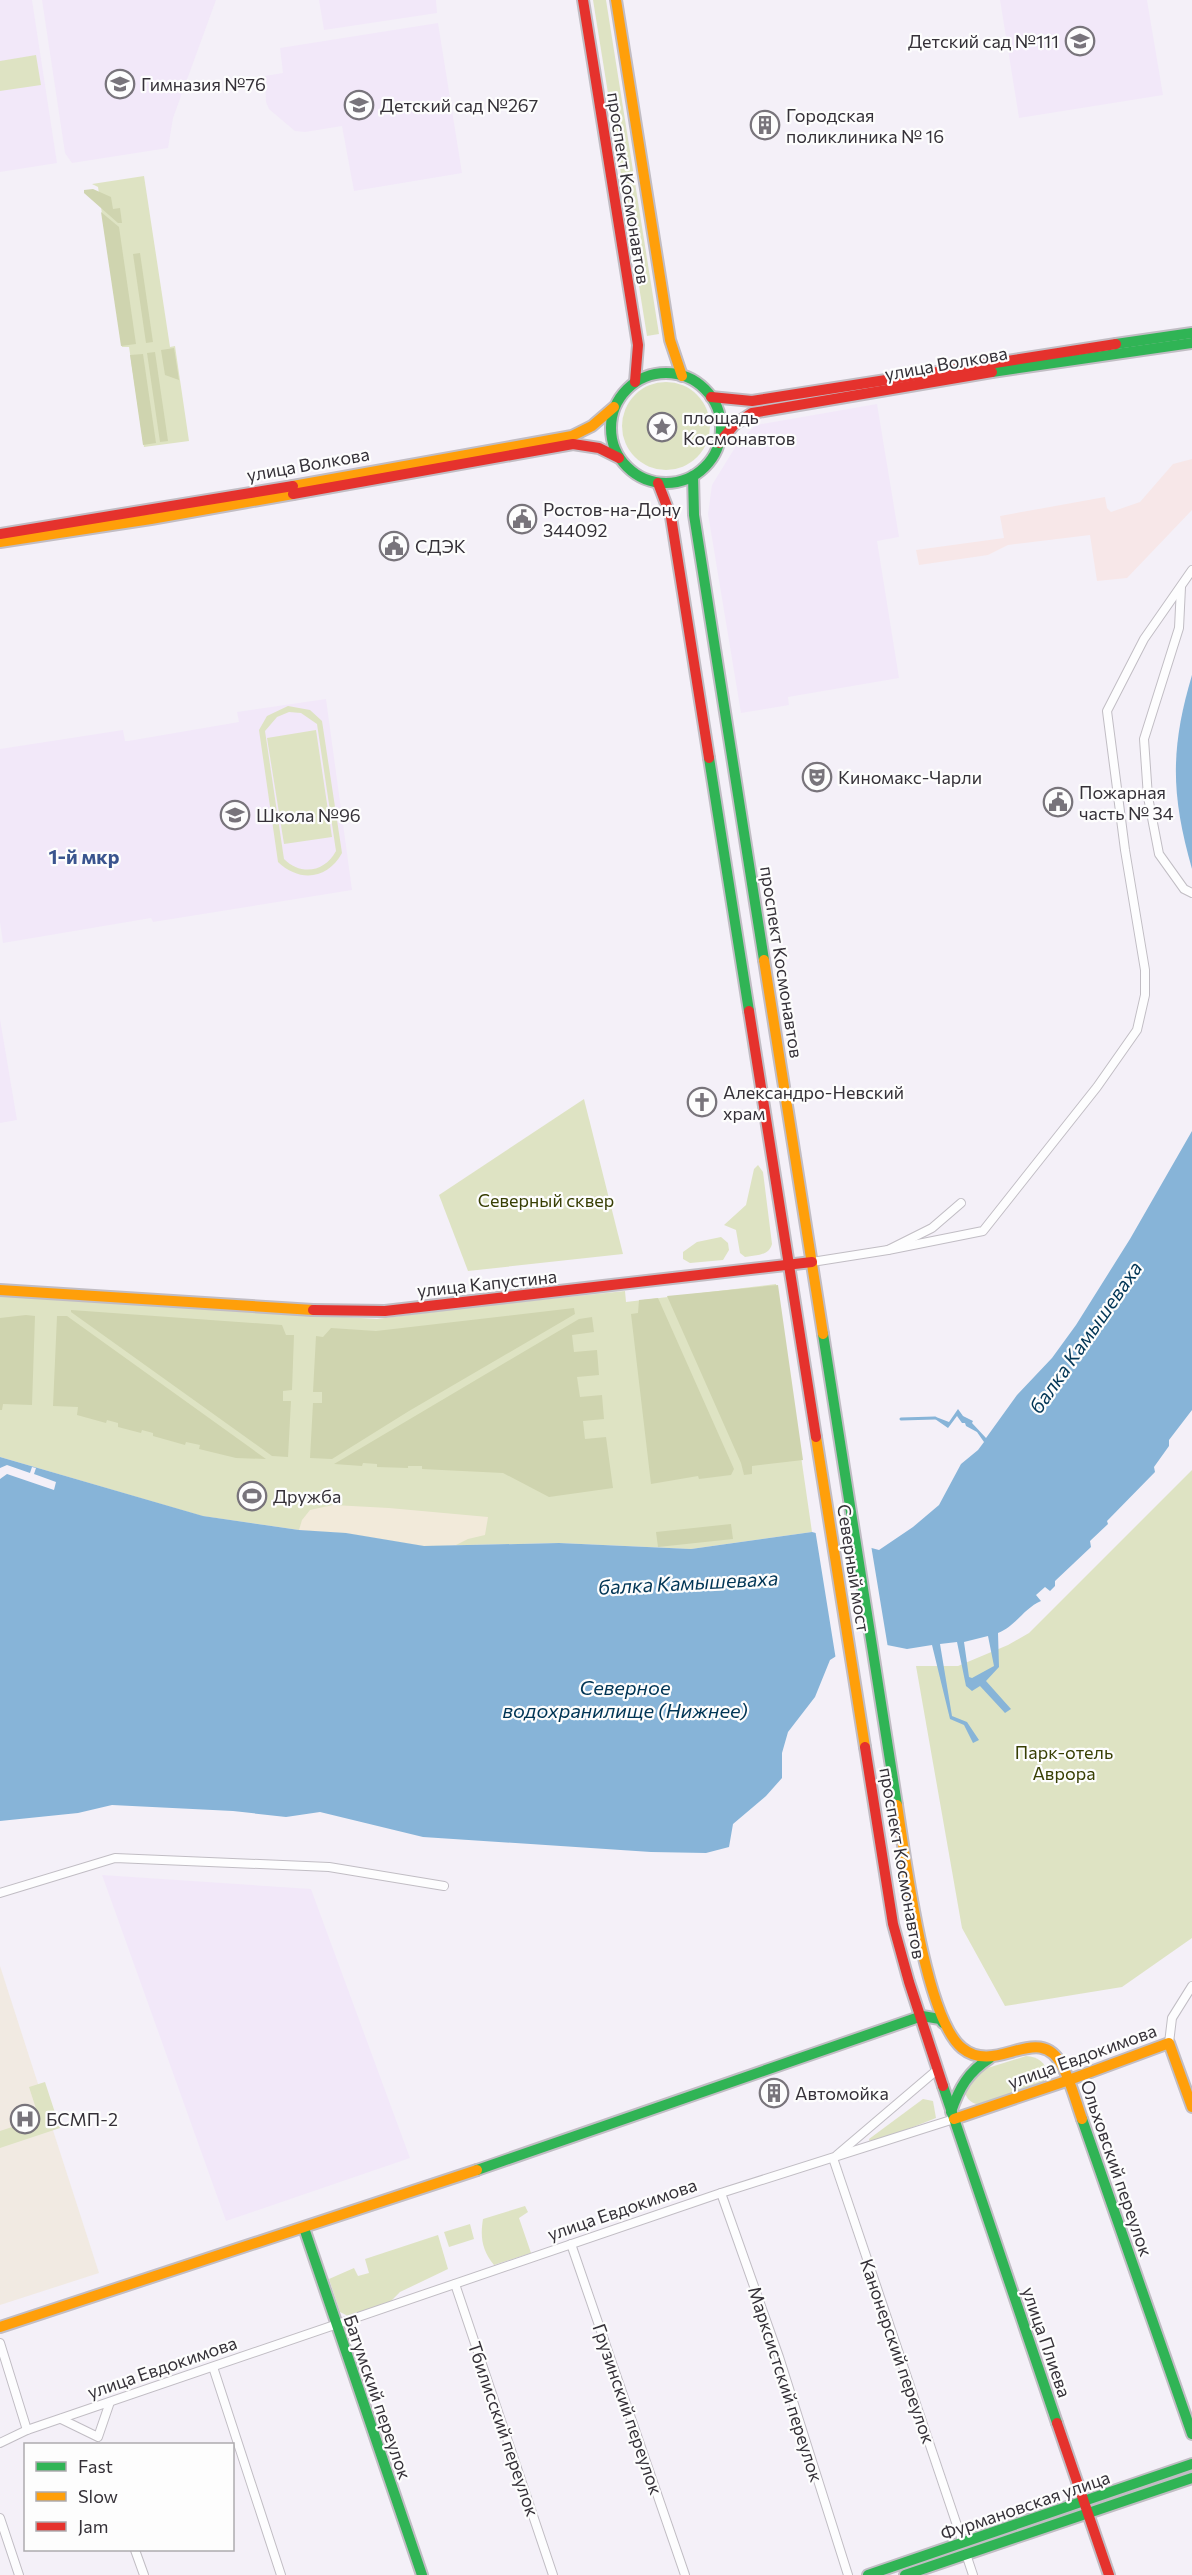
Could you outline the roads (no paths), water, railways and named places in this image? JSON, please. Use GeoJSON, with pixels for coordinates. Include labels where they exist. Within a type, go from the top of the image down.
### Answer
{"type":"FeatureCollection","features":[{"type":"Feature","properties":{"kind":"main road","name":"проспект Космонавтов"},"geometry":{"type":"LineString","coordinates":[[583,0],[638,345],[635,382]]}},
{"type":"Feature","properties":{"kind":"main road","name":"проспект Космонавтов"},"geometry":{"type":"LineString","coordinates":[[616,0],[670,340],[682,376]]}},
{"type":"Feature","properties":{"kind":"main road","name":"улица Волкова"},"geometry":{"type":"LineString","coordinates":[[711,397],[752,401],[996,361],[1192,333]]}},
{"type":"Feature","properties":{"kind":"main road","name":"улица Волкова"},"geometry":{"type":"LineString","coordinates":[[719,443],[734,425],[752,413],[998,371],[1192,343]]}},
{"type":"Feature","properties":{"kind":"main road"},"geometry":{"type":"LineString","coordinates":[[657,374],[682,376],[698,383],[711,397],[721,424],[719,443],[712,457],[693,476],[676,482],[658,483],[642,478],[630,470],[619,458],[612,443],[610,426],[614,407],[625,390],[635,382],[657,374]]}},
{"type":"Feature","properties":{"kind":"main road","name":"улица Волкова"},"geometry":{"type":"LineString","coordinates":[[0,534],[150,511],[572,436],[592,426],[614,407]]}},
{"type":"Feature","properties":{"kind":"main road","name":"улица Волкова"},"geometry":{"type":"LineString","coordinates":[[0,542],[162,517],[573,444],[599,448],[619,458]]}},
{"type":"Feature","properties":{"kind":"main road","name":"проспект Космонавтов"},"geometry":{"type":"LineString","coordinates":[[693,476],[694,515],[842,1453]]}},
{"type":"Feature","properties":{"kind":"main road"},"geometry":{"type":"LineString","coordinates":[[658,483],[671,517],[790,1264]]}},
{"type":"Feature","properties":{"kind":"main road","name":"улица Капустина"},"geometry":{"type":"LineString","coordinates":[[0,1290],[320,1310],[385,1311],[812,1262]]}},
{"type":"Feature","properties":{"kind":"main road","name":"Северный мост"},"geometry":{"type":"LineString","coordinates":[[790,1264],[857,1685]]}},
{"type":"Feature","properties":{"kind":"main road","name":"Северный мост"},"geometry":{"type":"LineString","coordinates":[[842,1453],[879,1682]]}},
{"type":"Feature","properties":{"kind":"main road","name":"проспект Космонавтов"},"geometry":{"type":"LineString","coordinates":[[879,1682],[915,1922],[943,2023]]}},
{"type":"Feature","properties":{"kind":"main road","name":"проспект Космонавтов"},"geometry":{"type":"LineString","coordinates":[[857,1685],[893,1924],[909,1982],[953,2116]]}},
{"type":"Feature","properties":{"kind":"main road"},"geometry":{"type":"LineString","coordinates":[[0,2327],[304,2228],[922,2016],[940,2019],[947,2032],[968,2053],[990,2058]]}},
{"type":"Feature","properties":{"kind":"main road"},"geometry":{"type":"LineString","coordinates":[[1169,2043],[1192,2107]]}},
{"type":"Feature","properties":{"kind":"main road","name":"улица Евдокимова"},"geometry":{"type":"LineString","coordinates":[[953,2116],[1069,2080],[1169,2043]]}},
{"type":"Feature","properties":{"kind":"main road","name":"Ольховский переулок"},"geometry":{"type":"LineString","coordinates":[[990,2058],[1030,2047],[1042,2048],[1058,2060],[1069,2080],[1192,2434]]}},
{"type":"Feature","properties":{"kind":"main road"},"geometry":{"type":"LineString","coordinates":[[953,2116],[964,2078],[975,2067],[990,2058]]}},
{"type":"Feature","properties":{"kind":"main road","name":"улица Плиева"},"geometry":{"type":"LineString","coordinates":[[953,2116],[1109,2575]]}},
{"type":"Feature","properties":{"kind":"main road","name":"Батумский переулок"},"geometry":{"type":"LineString","coordinates":[[304,2228],[335,2325],[422,2575]]}},
{"type":"Feature","properties":{"kind":"main road","name":"Фурмановская улица"},"geometry":{"type":"LineString","coordinates":[[868,2575],[1192,2464]]}},
{"type":"Feature","properties":{"kind":"main road","name":"Фурмановская улица"},"geometry":{"type":"LineString","coordinates":[[905,2575],[1192,2478]]}},
{"type":"Feature","properties":{"kind":"street"},"geometry":{"type":"LineString","coordinates":[[888,1250],[983,1231],[1097,1087],[1137,1030],[1145,995],[1145,970],[1125,850],[1107,711],[1144,639],[1192,570]]}},
{"type":"Feature","properties":{"kind":"street"},"geometry":{"type":"LineString","coordinates":[[1181,586],[1179,628],[1144,739],[1148,797],[1160,854],[1184,889],[1192,893]]}},
{"type":"Feature","properties":{"kind":"street","name":"улица Капустина"},"geometry":{"type":"LineString","coordinates":[[812,1262],[888,1250],[932,1228],[961,1203]]}},
{"type":"Feature","properties":{"kind":"street"},"geometry":{"type":"LineString","coordinates":[[0,1893],[115,1858],[328,1867],[444,1886]]}},
{"type":"Feature","properties":{"kind":"street","name":"улица Евдокимова"},"geometry":{"type":"LineString","coordinates":[[1169,2043],[1172,2018],[1192,1986]]}},
{"type":"Feature","properties":{"kind":"street"},"geometry":{"type":"LineString","coordinates":[[833,2158],[938,2069]]}},
{"type":"Feature","properties":{"kind":"street","name":"улица Евдокимова"},"geometry":{"type":"LineString","coordinates":[[0,2443],[27,2430],[953,2116]]}},
{"type":"Feature","properties":{"kind":"street","name":"Канонерский переулок"},"geometry":{"type":"LineString","coordinates":[[833,2158],[963,2543]]}},
{"type":"Feature","properties":{"kind":"street","name":"Марксистский переулок"},"geometry":{"type":"LineString","coordinates":[[722,2193],[779,2357],[848,2575]]}},
{"type":"Feature","properties":{"kind":"street","name":"Грузинский переулок"},"geometry":{"type":"LineString","coordinates":[[571,2244],[685,2575]]}},
{"type":"Feature","properties":{"kind":"street","name":"Тбилисский переулок"},"geometry":{"type":"LineString","coordinates":[[455,2284],[554,2575]]}},
{"type":"Feature","properties":{"kind":"street"},"geometry":{"type":"LineString","coordinates":[[0,2343],[27,2430]]}},
{"type":"Feature","properties":{"kind":"street"},"geometry":{"type":"LineString","coordinates":[[213,2367],[281,2575]]}},
{"type":"Feature","properties":{"kind":"street"},"geometry":{"type":"LineString","coordinates":[[61,2419],[99,2441],[110,2402]]}},
{"type":"Feature","properties":{"kind":"street"},"geometry":{"type":"LineString","coordinates":[[0,2518],[19,2575]]}},
{"type":"Feature","properties":{"kind":"street"},"geometry":{"type":"LineString","coordinates":[[135,2551],[144,2575]]}},
{"type":"Feature","properties":{"kind":"street"},"geometry":{"type":"LineString","coordinates":[[966,2554],[973,2575]]}},
{"type":"Feature","properties":{"kind":"water"},"geometry":{"type":"Polygon","coordinates":[[[1192,675],[1192,869],[1180,818],[1176,772],[1180,726],[1192,675]]]}},
{"type":"Feature","properties":{"kind":"water","name":"Северное водохранилище (Нижнее)"},"geometry":{"type":"Polygon","coordinates":[[[1192,1131],[1192,1410],[1169,1440],[1169,1446],[1154,1467],[1155,1472],[1107,1521],[1108,1524],[1090,1541],[1091,1547],[1055,1581],[1055,1586],[1050,1591],[1045,1587],[1036,1595],[1041,1601],[998,1633],[999,1667],[986,1681],[1011,1709],[1005,1713],[980,1686],[972,1691],[966,1686],[957,1642],[940,1644],[952,1716],[967,1722],[979,1740],[973,1743],[964,1725],[950,1719],[932,1645],[907,1649],[862,1640],[830,1660],[815,1697],[788,1732],[782,1753],[782,1778],[766,1796],[733,1824],[729,1847],[706,1853],[651,1852],[423,1837],[320,1812],[286,1817],[233,1811],[112,1805],[78,1813],[0,1821],[0,1457],[203,1516],[299,1530],[346,1533],[424,1546],[559,1543],[691,1549],[812,1532],[879,1550],[913,1527],[939,1505],[961,1464],[984,1442],[977,1432],[962,1423],[957,1416],[948,1428],[935,1419],[936,1417],[949,1422],[958,1409],[963,1416],[973,1421],[972,1423],[986,1438],[1017,1395],[1052,1358],[1076,1325],[1130,1239],[1192,1131]],[[988,1636],[964,1642],[969,1677],[972,1678],[994,1666],[988,1636]]]}},
{"type":"Feature","properties":{"kind":"waterway"},"geometry":{"type":"LineString","coordinates":[[901,1419],[935,1418]]}},
{"type":"Feature","properties":{"kind":"place","name":"Детский сад №111"},"geometry":{"type":"Point","coordinates":[1080,41]}},
{"type":"Feature","properties":{"kind":"place","name":"Гимназия №76"},"geometry":{"type":"Point","coordinates":[120,84]}},
{"type":"Feature","properties":{"kind":"place","name":"Детский сад №267"},"geometry":{"type":"Point","coordinates":[359,105]}},
{"type":"Feature","properties":{"kind":"place","name":"Городская поликлиника № 16"},"geometry":{"type":"Point","coordinates":[765,125]}},
{"type":"Feature","properties":{"kind":"place","name":"площадь Космонавтов"},"geometry":{"type":"Point","coordinates":[662,427]}},
{"type":"Feature","properties":{"kind":"place","name":"Ростов-на-Дону 344092"},"geometry":{"type":"Point","coordinates":[522,519]}},
{"type":"Feature","properties":{"kind":"place","name":"СДЭК"},"geometry":{"type":"Point","coordinates":[394,546]}},
{"type":"Feature","properties":{"kind":"place","name":"Киномакс-Чарли"},"geometry":{"type":"Point","coordinates":[817,777]}},
{"type":"Feature","properties":{"kind":"place","name":"Пожарная часть № 34"},"geometry":{"type":"Point","coordinates":[1058,802]}},
{"type":"Feature","properties":{"kind":"place","name":"Школа №96"},"geometry":{"type":"Point","coordinates":[235,815]}},
{"type":"Feature","properties":{"kind":"place","name":"Александро-Невский храм"},"geometry":{"type":"Point","coordinates":[702,1102]}},
{"type":"Feature","properties":{"kind":"place","name":"Дружба"},"geometry":{"type":"Point","coordinates":[252,1496]}},
{"type":"Feature","properties":{"kind":"place","name":"Автомойка"},"geometry":{"type":"Point","coordinates":[774,2093]}},
{"type":"Feature","properties":{"kind":"place","name":"БСМП-2"},"geometry":{"type":"Point","coordinates":[25,2119]}},
{"type":"Feature","properties":{"kind":"district","name":"1-й мкр"},"geometry":{"type":"Point","coordinates":[84,856]}},
{"type":"Feature","properties":{"kind":"park label","name":"Северный сквер"},"geometry":{"type":"Point","coordinates":[546,1200]}},
{"type":"Feature","properties":{"kind":"park label","name":"Парк-отель Аврора"},"geometry":{"type":"Point","coordinates":[1064,1762]}},
{"type":"Feature","properties":{"kind":"water label","name":"балка Камышеваха"},"geometry":{"type":"Point","coordinates":[1085,1337]}},
{"type":"Feature","properties":{"kind":"water label","name":"балка Камышеваха"},"geometry":{"type":"Point","coordinates":[688,1582]}}]}
